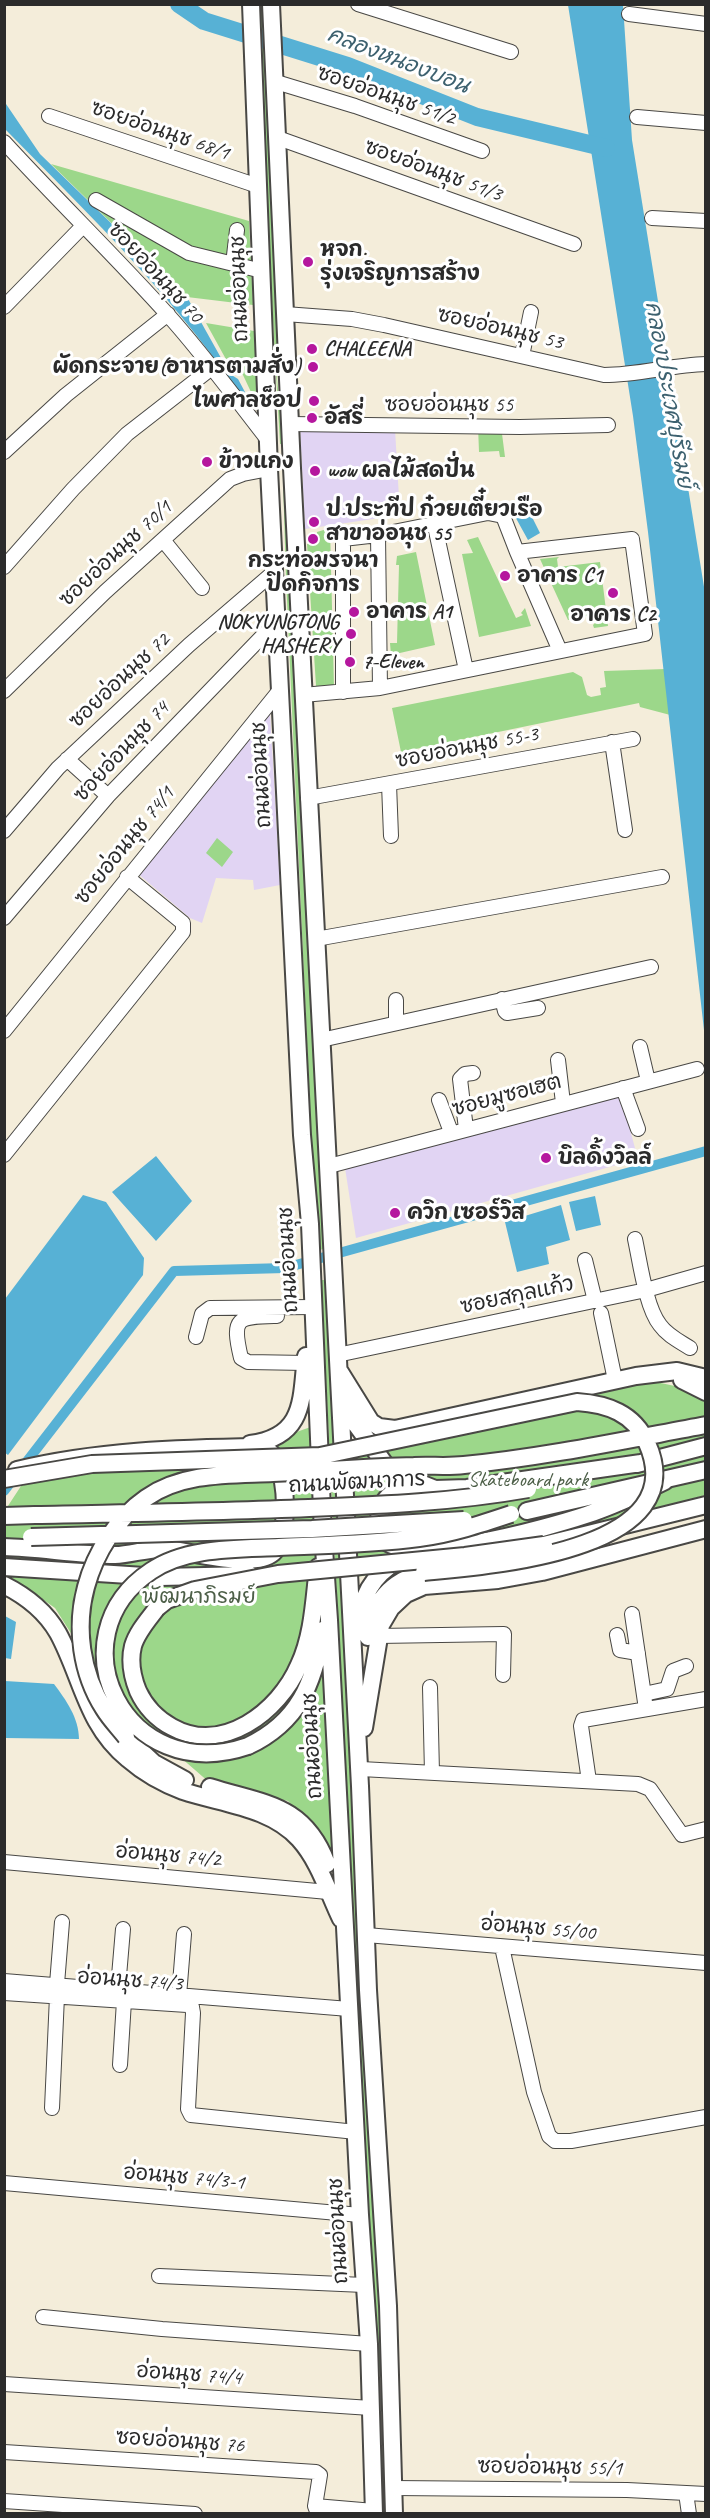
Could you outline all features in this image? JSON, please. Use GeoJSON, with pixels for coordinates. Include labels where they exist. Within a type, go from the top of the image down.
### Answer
{"type":"FeatureCollection","features":[{"type":"Feature","properties":{"kind":"main road","name":"ถนนอ่อนนุช"},"geometry":{"type":"LineString","coordinates":[[251,4],[269,470],[301,1125],[310,1224],[322,1534],[369,2344],[374,2512]]}},
{"type":"Feature","properties":{"kind":"main road","name":"ถนนอ่อนนุช"},"geometry":{"type":"LineString","coordinates":[[271,4],[337,1362],[360,1716],[360,1786],[366,1935],[388,2306],[394,2514]]}},
{"type":"Feature","properties":{"kind":"main road"},"geometry":{"type":"LineString","coordinates":[[269,470],[292,468]]}},
{"type":"Feature","properties":{"kind":"main road"},"geometry":{"type":"LineString","coordinates":[[219,1448],[262,1441],[281,1432],[289,1425],[301,1406],[314,1308]]}},
{"type":"Feature","properties":{"kind":"main road"},"geometry":{"type":"LineString","coordinates":[[337,1362],[371,1422],[386,1429],[446,1419],[649,1374],[677,1371],[705,1378]]}},
{"type":"Feature","properties":{"kind":"main road"},"geometry":{"type":"LineString","coordinates":[[649,1374],[683,1380],[705,1392]]}},
{"type":"Feature","properties":{"kind":"main road"},"geometry":{"type":"LineString","coordinates":[[339,1392],[355,1423],[390,1471],[435,1488]]}},
{"type":"Feature","properties":{"kind":"main road"},"geometry":{"type":"LineString","coordinates":[[4,1479],[92,1464],[320,1456],[577,1402],[613,1409],[629,1418],[643,1434],[652,1456],[652,1488],[637,1514],[622,1527],[589,1542],[524,1560],[424,1572],[411,1576],[389,1589],[377,1604],[371,1619],[360,1716]]}},
{"type":"Feature","properties":{"kind":"main road"},"geometry":{"type":"LineString","coordinates":[[345,1928],[324,1856],[307,1829],[297,1819],[283,1809],[260,1800],[193,1783],[173,1774],[154,1763],[126,1737],[104,1709],[92,1686],[82,1653],[81,1603],[88,1578],[112,1532],[146,1498],[173,1485],[211,1476],[415,1466],[461,1466],[545,1454],[705,1425]]}},
{"type":"Feature","properties":{"kind":"main road","name":"ถนนพัฒนาการ"},"geometry":{"type":"LineString","coordinates":[[5,1516],[423,1504],[486,1497],[528,1489],[705,1446]]}},
{"type":"Feature","properties":{"kind":"main road"},"geometry":{"type":"LineString","coordinates":[[4,1473],[53,1461],[116,1453],[259,1447],[267,1449],[276,1457],[280,1466],[284,1497],[283,1527],[274,1552],[264,1558],[225,1559],[164,1549],[117,1555],[4,1547]]}},
{"type":"Feature","properties":{"kind":"main road"},"geometry":{"type":"LineString","coordinates":[[641,1463],[466,1488],[403,1488],[391,1492],[385,1500],[378,1523],[382,1540],[388,1545],[401,1549],[428,1549],[521,1535],[609,1507],[669,1480]]}},
{"type":"Feature","properties":{"kind":"main road","name":"ถนนพัฒนาการ"},"geometry":{"type":"LineString","coordinates":[[4,1538],[458,1521],[519,1512],[669,1480],[705,1470]]}},
{"type":"Feature","properties":{"kind":"main road"},"geometry":{"type":"LineString","coordinates":[[4,1567],[160,1577],[278,1574],[465,1556],[543,1545],[705,1505]]}},
{"type":"Feature","properties":{"kind":"main road"},"geometry":{"type":"LineString","coordinates":[[326,1579],[324,1621],[318,1657],[299,1704],[278,1729],[248,1746],[217,1754],[197,1754],[157,1742],[138,1729],[125,1714],[109,1684],[106,1667],[110,1623],[125,1595],[142,1578],[172,1559],[221,1550],[419,1538],[478,1525],[519,1512]]}},
{"type":"Feature","properties":{"kind":"main road"},"geometry":{"type":"LineString","coordinates":[[360,1716],[381,1625],[391,1608],[406,1594],[424,1586],[498,1580],[542,1572],[705,1529]]}},
{"type":"Feature","properties":{"kind":"main road"},"geometry":{"type":"LineString","coordinates":[[278,1574],[195,1590],[167,1600],[157,1608],[141,1628],[132,1655],[132,1672],[145,1704],[165,1723],[188,1735],[212,1737],[235,1730],[264,1711],[298,1668],[308,1642],[322,1534]]}},
{"type":"Feature","properties":{"kind":"main road"},"geometry":{"type":"LineString","coordinates":[[360,1786],[357,1638],[359,1620],[367,1593],[382,1571],[399,1560],[428,1549]]}},
{"type":"Feature","properties":{"kind":"main road"},"geometry":{"type":"LineString","coordinates":[[4,1585],[33,1604],[50,1622],[66,1650],[85,1702],[99,1726],[128,1759],[180,1790],[278,1820],[299,1839],[311,1854],[345,1928]]}},
{"type":"Feature","properties":{"kind":"main road"},"geometry":{"type":"LineString","coordinates":[[372,2451],[380,2459],[388,2462],[392,2451]]}},
{"type":"Feature","properties":{"kind":"main road"},"geometry":{"type":"LineString","coordinates":[[374,2491],[378,2486],[387,2484],[393,2491]]}},
{"type":"Feature","properties":{"kind":"street"},"geometry":{"type":"LineString","coordinates":[[358,4],[511,52]]}},
{"type":"Feature","properties":{"kind":"street"},"geometry":{"type":"LineString","coordinates":[[629,14],[705,24]]}},
{"type":"Feature","properties":{"kind":"street","name":"ซอยอ่อนนุช 51/2"},"geometry":{"type":"LineString","coordinates":[[276,80],[482,151]]}},
{"type":"Feature","properties":{"kind":"street","name":"ซอยอ่อนนุช 68/1"},"geometry":{"type":"LineString","coordinates":[[49,116],[258,186]]}},
{"type":"Feature","properties":{"kind":"street"},"geometry":{"type":"LineString","coordinates":[[637,117],[705,123]]}},
{"type":"Feature","properties":{"kind":"street","name":"ซอยอ่อนนุช 51/3"},"geometry":{"type":"LineString","coordinates":[[278,138],[574,244]]}},
{"type":"Feature","properties":{"kind":"street","name":"ซอยอ่อนนุช 70"},"geometry":{"type":"LineString","coordinates":[[4,142],[82,227],[168,314],[213,367],[268,440]]}},
{"type":"Feature","properties":{"kind":"street"},"geometry":{"type":"LineString","coordinates":[[96,200],[189,253],[262,272]]}},
{"type":"Feature","properties":{"kind":"street"},"geometry":{"type":"LineString","coordinates":[[652,218],[705,221]]}},
{"type":"Feature","properties":{"kind":"street"},"geometry":{"type":"LineString","coordinates":[[4,307],[82,227]]}},
{"type":"Feature","properties":{"kind":"street"},"geometry":{"type":"LineString","coordinates":[[233,264],[237,230]]}},
{"type":"Feature","properties":{"kind":"street"},"geometry":{"type":"LineString","coordinates":[[522,356],[531,312]]}},
{"type":"Feature","properties":{"kind":"street"},"geometry":{"type":"LineString","coordinates":[[4,452],[66,395],[168,314]]}},
{"type":"Feature","properties":{"kind":"street","name":"ซอยอ่อนนุช 53"},"geometry":{"type":"LineString","coordinates":[[285,314],[352,319],[384,325],[604,375],[630,375],[670,367],[705,364]]}},
{"type":"Feature","properties":{"kind":"street"},"geometry":{"type":"LineString","coordinates":[[4,567],[73,489],[127,434],[213,367]]}},
{"type":"Feature","properties":{"kind":"street","name":"ซอยอ่อนนุช 55"},"geometry":{"type":"LineString","coordinates":[[290,424],[520,427],[609,425]]}},
{"type":"Feature","properties":{"kind":"street","name":"ซอยอ่อนนุช 70/1"},"geometry":{"type":"LineString","coordinates":[[4,691],[105,592],[230,479],[243,474],[269,470]]}},
{"type":"Feature","properties":{"kind":"street"},"geometry":{"type":"LineString","coordinates":[[343,692],[343,539],[378,535],[489,513],[502,516],[560,651]]}},
{"type":"Feature","properties":{"kind":"street"},"geometry":{"type":"LineString","coordinates":[[437,524],[436,531],[466,670]]}},
{"type":"Feature","properties":{"kind":"street"},"geometry":{"type":"LineString","coordinates":[[378,535],[380,688]]}},
{"type":"Feature","properties":{"kind":"street"},"geometry":{"type":"LineString","coordinates":[[303,695],[380,688],[645,634],[632,539],[517,552]]}},
{"type":"Feature","properties":{"kind":"street"},"geometry":{"type":"LineString","coordinates":[[164,540],[202,588]]}},
{"type":"Feature","properties":{"kind":"street","name":"ซอยอ่อนนุช 72"},"geometry":{"type":"LineString","coordinates":[[4,831],[67,759],[189,645],[274,572]]}},
{"type":"Feature","properties":{"kind":"street","name":"ซอยอ่อนนุช 74"},"geometry":{"type":"LineString","coordinates":[[4,918],[108,796],[277,621]]}},
{"type":"Feature","properties":{"kind":"street","name":"ซอยอ่อนนุช 74/1"},"geometry":{"type":"LineString","coordinates":[[4,1031],[280,690]]}},
{"type":"Feature","properties":{"kind":"street","name":"ซอยอ่อนนุช 55-3"},"geometry":{"type":"LineString","coordinates":[[308,798],[633,739]]}},
{"type":"Feature","properties":{"kind":"street"},"geometry":{"type":"LineString","coordinates":[[612,742],[625,830]]}},
{"type":"Feature","properties":{"kind":"street"},"geometry":{"type":"LineString","coordinates":[[67,759],[108,796]]}},
{"type":"Feature","properties":{"kind":"street"},"geometry":{"type":"LineString","coordinates":[[389,784],[391,836]]}},
{"type":"Feature","properties":{"kind":"street"},"geometry":{"type":"LineString","coordinates":[[4,1155],[183,932],[183,923],[127,877]]}},
{"type":"Feature","properties":{"kind":"street"},"geometry":{"type":"LineString","coordinates":[[316,939],[662,877]]}},
{"type":"Feature","properties":{"kind":"street"},"geometry":{"type":"LineString","coordinates":[[321,1040],[651,967]]}},
{"type":"Feature","properties":{"kind":"street"},"geometry":{"type":"LineString","coordinates":[[502,999],[507,1013],[538,1008]]}},
{"type":"Feature","properties":{"kind":"street"},"geometry":{"type":"LineString","coordinates":[[396,1000],[396,1023]]}},
{"type":"Feature","properties":{"kind":"street"},"geometry":{"type":"LineString","coordinates":[[640,1047],[648,1082]]}},
{"type":"Feature","properties":{"kind":"street"},"geometry":{"type":"LineString","coordinates":[[558,1060],[563,1103]]}},
{"type":"Feature","properties":{"kind":"street","name":"ซอยมูซอเฮต"},"geometry":{"type":"LineString","coordinates":[[329,1166],[697,1069]]}},
{"type":"Feature","properties":{"kind":"street"},"geometry":{"type":"LineString","coordinates":[[466,1129],[460,1079],[465,1074],[473,1073]]}},
{"type":"Feature","properties":{"kind":"street"},"geometry":{"type":"LineString","coordinates":[[623,1088],[638,1129]]}},
{"type":"Feature","properties":{"kind":"street"},"geometry":{"type":"LineString","coordinates":[[439,1100],[451,1132]]}},
{"type":"Feature","properties":{"kind":"street"},"geometry":{"type":"LineString","coordinates":[[636,1239],[646,1290],[660,1326],[690,1348]]}},
{"type":"Feature","properties":{"kind":"street"},"geometry":{"type":"LineString","coordinates":[[585,1260],[615,1380]]}},
{"type":"Feature","properties":{"kind":"street","name":"ซอยสกุลแก้ว"},"geometry":{"type":"LineString","coordinates":[[337,1362],[598,1307],[705,1273]]}},
{"type":"Feature","properties":{"kind":"street"},"geometry":{"type":"LineString","coordinates":[[196,1337],[202,1314],[210,1308],[314,1308]]}},
{"type":"Feature","properties":{"kind":"street"},"geometry":{"type":"LineString","coordinates":[[277,1316],[240,1319],[237,1325],[241,1358],[248,1362],[306,1363]]}},
{"type":"Feature","properties":{"kind":"street"},"geometry":{"type":"LineString","coordinates":[[632,1614],[646,1708]]}},
{"type":"Feature","properties":{"kind":"street"},"geometry":{"type":"LineString","coordinates":[[378,1636],[504,1634],[503,1675]]}},
{"type":"Feature","properties":{"kind":"street"},"geometry":{"type":"LineString","coordinates":[[617,1635],[620,1650],[638,1653]]}},
{"type":"Feature","properties":{"kind":"street"},"geometry":{"type":"LineString","coordinates":[[644,1694],[667,1689],[673,1671],[687,1666]]}},
{"type":"Feature","properties":{"kind":"street"},"geometry":{"type":"LineString","coordinates":[[430,1687],[432,1773]]}},
{"type":"Feature","properties":{"kind":"street"},"geometry":{"type":"LineString","coordinates":[[590,1781],[581,1726],[583,1720],[705,1698]]}},
{"type":"Feature","properties":{"kind":"street"},"geometry":{"type":"LineString","coordinates":[[361,1769],[645,1786],[650,1789],[682,1835],[705,1829]]}},
{"type":"Feature","properties":{"kind":"street","name":"อ่อนนุช 74/2"},"geometry":{"type":"LineString","coordinates":[[4,1862],[328,1892]]}},
{"type":"Feature","properties":{"kind":"street"},"geometry":{"type":"LineString","coordinates":[[52,2108],[62,1923]]}},
{"type":"Feature","properties":{"kind":"street"},"geometry":{"type":"LineString","coordinates":[[120,2065],[123,1929]]}},
{"type":"Feature","properties":{"kind":"street"},"geometry":{"type":"LineString","coordinates":[[179,1996],[184,1934]]}},
{"type":"Feature","properties":{"kind":"street","name":"อ่อนนุช 55/00"},"geometry":{"type":"LineString","coordinates":[[366,1935],[705,1963]]}},
{"type":"Feature","properties":{"kind":"street"},"geometry":{"type":"LineString","coordinates":[[502,1947],[534,2092],[549,2136],[555,2141],[571,2141],[705,2116]]}},
{"type":"Feature","properties":{"kind":"street"},"geometry":{"type":"LineString","coordinates":[[4,1981],[57,1990]]}},
{"type":"Feature","properties":{"kind":"street","name":"อ่อนนุช 74/3"},"geometry":{"type":"LineString","coordinates":[[4,1993],[57,1990],[121,1994],[192,2007],[188,2109],[191,2115],[356,2132]]}},
{"type":"Feature","properties":{"kind":"street"},"geometry":{"type":"LineString","coordinates":[[121,1994],[179,1996],[349,2009]]}},
{"type":"Feature","properties":{"kind":"street","name":"อ่อนนุช 74/3-1"},"geometry":{"type":"LineString","coordinates":[[4,2183],[360,2215]]}},
{"type":"Feature","properties":{"kind":"street"},"geometry":{"type":"LineString","coordinates":[[159,2276],[364,2285]]}},
{"type":"Feature","properties":{"kind":"street"},"geometry":{"type":"LineString","coordinates":[[43,2317],[162,2329],[369,2344]]}},
{"type":"Feature","properties":{"kind":"street","name":"อ่อนนุช 74/4"},"geometry":{"type":"LineString","coordinates":[[4,2384],[371,2408]]}},
{"type":"Feature","properties":{"kind":"street","name":"ซอยอ่อนนุช 76"},"geometry":{"type":"LineString","coordinates":[[4,2452],[316,2472],[320,2475],[317,2510],[374,2512]]}},
{"type":"Feature","properties":{"kind":"street","name":"ซอยอ่อนนุช 55/1"},"geometry":{"type":"LineString","coordinates":[[393,2491],[627,2490],[705,2494]]}},
{"type":"Feature","properties":{"kind":"street"},"geometry":{"type":"LineString","coordinates":[[686,2493],[689,2514]]}},
{"type":"Feature","properties":{"kind":"street"},"geometry":{"type":"LineString","coordinates":[[4,2501],[195,2514]]}},
{"type":"Feature","properties":{"kind":"shaded area"},"geometry":{"type":"Polygon","coordinates":[[[300,427],[395,429],[400,515],[305,529],[300,427]]]}},
{"type":"Feature","properties":{"kind":"shaded area"},"geometry":{"type":"Polygon","coordinates":[[[270,712],[280,885],[254,890],[253,880],[216,878],[202,923],[190,918],[137,873],[270,712]]]}},
{"type":"Feature","properties":{"kind":"shaded area"},"geometry":{"type":"Polygon","coordinates":[[[620,1093],[638,1159],[356,1238],[345,1168],[620,1093]]]}},
{"type":"Feature","properties":{"kind":"green space"},"geometry":{"type":"Polygon","coordinates":[[[259,5],[262,5],[280,346],[277,378],[283,444],[280,444],[270,266],[259,5]]]}},
{"type":"Feature","properties":{"kind":"green space"},"geometry":{"type":"Polygon","coordinates":[[[51,164],[249,221],[253,305],[187,297],[51,164]]]}},
{"type":"Feature","properties":{"kind":"green space"},"geometry":{"type":"Polygon","coordinates":[[[206,323],[254,331],[258,407],[243,375],[233,372],[206,323]]]}},
{"type":"Feature","properties":{"kind":"green space"},"geometry":{"type":"Polygon","coordinates":[[[478,426],[501,426],[505,457],[500,457],[499,451],[479,452],[478,426]]]}},
{"type":"Feature","properties":{"kind":"green space"},"geometry":{"type":"Polygon","coordinates":[[[283,481],[286,481],[323,1249],[320,1250],[312,1155],[283,481]]]}},
{"type":"Feature","properties":{"kind":"green space"},"geometry":{"type":"Polygon","coordinates":[[[330,528],[334,687],[316,686],[307,544],[317,543],[317,532],[330,528]]]}},
{"type":"Feature","properties":{"kind":"green space"},"geometry":{"type":"Polygon","coordinates":[[[478,537],[516,618],[523,615],[521,613],[525,608],[531,626],[479,637],[462,554],[473,553],[467,540],[478,537]]]}},
{"type":"Feature","properties":{"kind":"green space"},"geometry":{"type":"Polygon","coordinates":[[[416,552],[435,645],[391,655],[390,643],[397,643],[399,565],[396,565],[397,556],[416,552]]]}},
{"type":"Feature","properties":{"kind":"green space"},"geometry":{"type":"Polygon","coordinates":[[[559,557],[558,567],[600,562],[608,626],[594,628],[593,625],[597,621],[596,614],[568,620],[540,559],[559,557]]]}},
{"type":"Feature","properties":{"kind":"green space"},"geometry":{"type":"Polygon","coordinates":[[[666,669],[674,716],[640,707],[639,703],[401,752],[392,708],[573,672],[582,677],[587,695],[591,697],[601,695],[600,688],[606,687],[604,671],[666,669]]]}},
{"type":"Feature","properties":{"kind":"green space"},"geometry":{"type":"Polygon","coordinates":[[[217,838],[233,852],[222,867],[206,853],[217,838]]]}},
{"type":"Feature","properties":{"kind":"green space"},"geometry":{"type":"Polygon","coordinates":[[[321,1280],[325,1280],[381,2357],[380,2378],[368,2222],[321,1280]]]}},
{"type":"Feature","properties":{"kind":"green space","name":"Skateboard park"},"geometry":{"type":"Polygon","coordinates":[[[647,1380],[684,1388],[705,1402],[705,1495],[618,1520],[544,1545],[357,1577],[353,1455],[386,1449],[647,1380]]]}},
{"type":"Feature","properties":{"kind":"green space","name":"พัฒนาภิรมย์"},"geometry":{"type":"Polygon","coordinates":[[[319,1424],[341,1860],[288,1801],[210,1783],[112,1698],[55,1608],[5,1575],[4,1512],[21,1486],[42,1480],[115,1469],[198,1467],[319,1424]]]}},
{"type":"Feature","properties":{"kind":"water","name":"คลองประเวศบุรีรมย์"},"geometry":{"type":"Polygon","coordinates":[[[568,5],[623,5],[632,140],[705,593],[705,1039],[633,416],[568,5]]]}},
{"type":"Feature","properties":{"kind":"water"},"geometry":{"type":"Polygon","coordinates":[[[4,101],[40,154],[187,297],[230,374],[238,379],[253,407],[249,409],[195,334],[134,263],[5,129],[4,101]]]}},
{"type":"Feature","properties":{"kind":"water"},"geometry":{"type":"Polygon","coordinates":[[[526,505],[540,533],[528,540],[512,511],[526,505]]]}},
{"type":"Feature","properties":{"kind":"water"},"geometry":{"type":"Polygon","coordinates":[[[156,1156],[192,1201],[156,1241],[112,1192],[156,1156]]]}},
{"type":"Feature","properties":{"kind":"water"},"geometry":{"type":"Polygon","coordinates":[[[83,1195],[106,1202],[144,1258],[143,1275],[8,1455],[4,1452],[5,1299],[83,1195]]]}},
{"type":"Feature","properties":{"kind":"water"},"geometry":{"type":"Polygon","coordinates":[[[595,1196],[601,1225],[576,1231],[569,1202],[595,1196]]]}},
{"type":"Feature","properties":{"kind":"water"},"geometry":{"type":"Polygon","coordinates":[[[561,1205],[570,1240],[546,1247],[549,1264],[517,1272],[505,1222],[561,1205]]]}},
{"type":"Feature","properties":{"kind":"water"},"geometry":{"type":"Polygon","coordinates":[[[5,1616],[16,1622],[11,1659],[5,1658],[5,1616]]]}},
{"type":"Feature","properties":{"kind":"water"},"geometry":{"type":"Polygon","coordinates":[[[5,1681],[54,1684],[74,1717],[79,1739],[5,1738],[5,1681]]]}},
{"type":"Feature","properties":{"kind":"waterway","name":"คลองหนองบอน"},"geometry":{"type":"LineString","coordinates":[[179,4],[204,21],[348,66],[477,117],[606,148]]}},
{"type":"Feature","properties":{"kind":"waterway"},"geometry":{"type":"LineString","coordinates":[[4,1491],[174,1271],[285,1268],[706,1151]]}},
{"type":"Feature","properties":{"kind":"place","name":"หจก. รุ่งเจริญการสร้าง"},"geometry":{"type":"Point","coordinates":[308,262]}},
{"type":"Feature","properties":{"kind":"place","name":"CHALEENA"},"geometry":{"type":"Point","coordinates":[312,349]}},
{"type":"Feature","properties":{"kind":"place","name":"ผัดกระจาย(อาหารตามสั่ง)"},"geometry":{"type":"Point","coordinates":[313,367]}},
{"type":"Feature","properties":{"kind":"place","name":"ไพศาลช็อป"},"geometry":{"type":"Point","coordinates":[314,401]}},
{"type":"Feature","properties":{"kind":"place","name":"อัสรี่"},"geometry":{"type":"Point","coordinates":[312,418]}},
{"type":"Feature","properties":{"kind":"place","name":"ข้าวแกง"},"geometry":{"type":"Point","coordinates":[207,462]}},
{"type":"Feature","properties":{"kind":"place","name":"wow ผลไม้สดปั่น"},"geometry":{"type":"Point","coordinates":[315,471]}},
{"type":"Feature","properties":{"kind":"place","name":"ป.ประทีป ก๋วยเตี๋ยวเรือ สาขาอ่อนุช 55"},"geometry":{"type":"Point","coordinates":[314,522]}},
{"type":"Feature","properties":{"kind":"place","name":"กระท่อมรจนา ปิดกิจการ"},"geometry":{"type":"Point","coordinates":[313,539]}},
{"type":"Feature","properties":{"kind":"place","name":"อาคาร C1"},"geometry":{"type":"Point","coordinates":[505,576]}},
{"type":"Feature","properties":{"kind":"place","name":"อาคาร C2"},"geometry":{"type":"Point","coordinates":[613,593]}},
{"type":"Feature","properties":{"kind":"place","name":"อาคาร A1"},"geometry":{"type":"Point","coordinates":[354,612]}},
{"type":"Feature","properties":{"kind":"place","name":"NOKYUNGTONG HASHERY"},"geometry":{"type":"Point","coordinates":[351,634]}},
{"type":"Feature","properties":{"kind":"place","name":"7-Eleven"},"geometry":{"type":"Point","coordinates":[350,662]}},
{"type":"Feature","properties":{"kind":"place","name":"บิลดิ้งวิลล์"},"geometry":{"type":"Point","coordinates":[546,1158]}},
{"type":"Feature","properties":{"kind":"place","name":"ควิก เซอร์วิส"},"geometry":{"type":"Point","coordinates":[395,1213]}}]}
